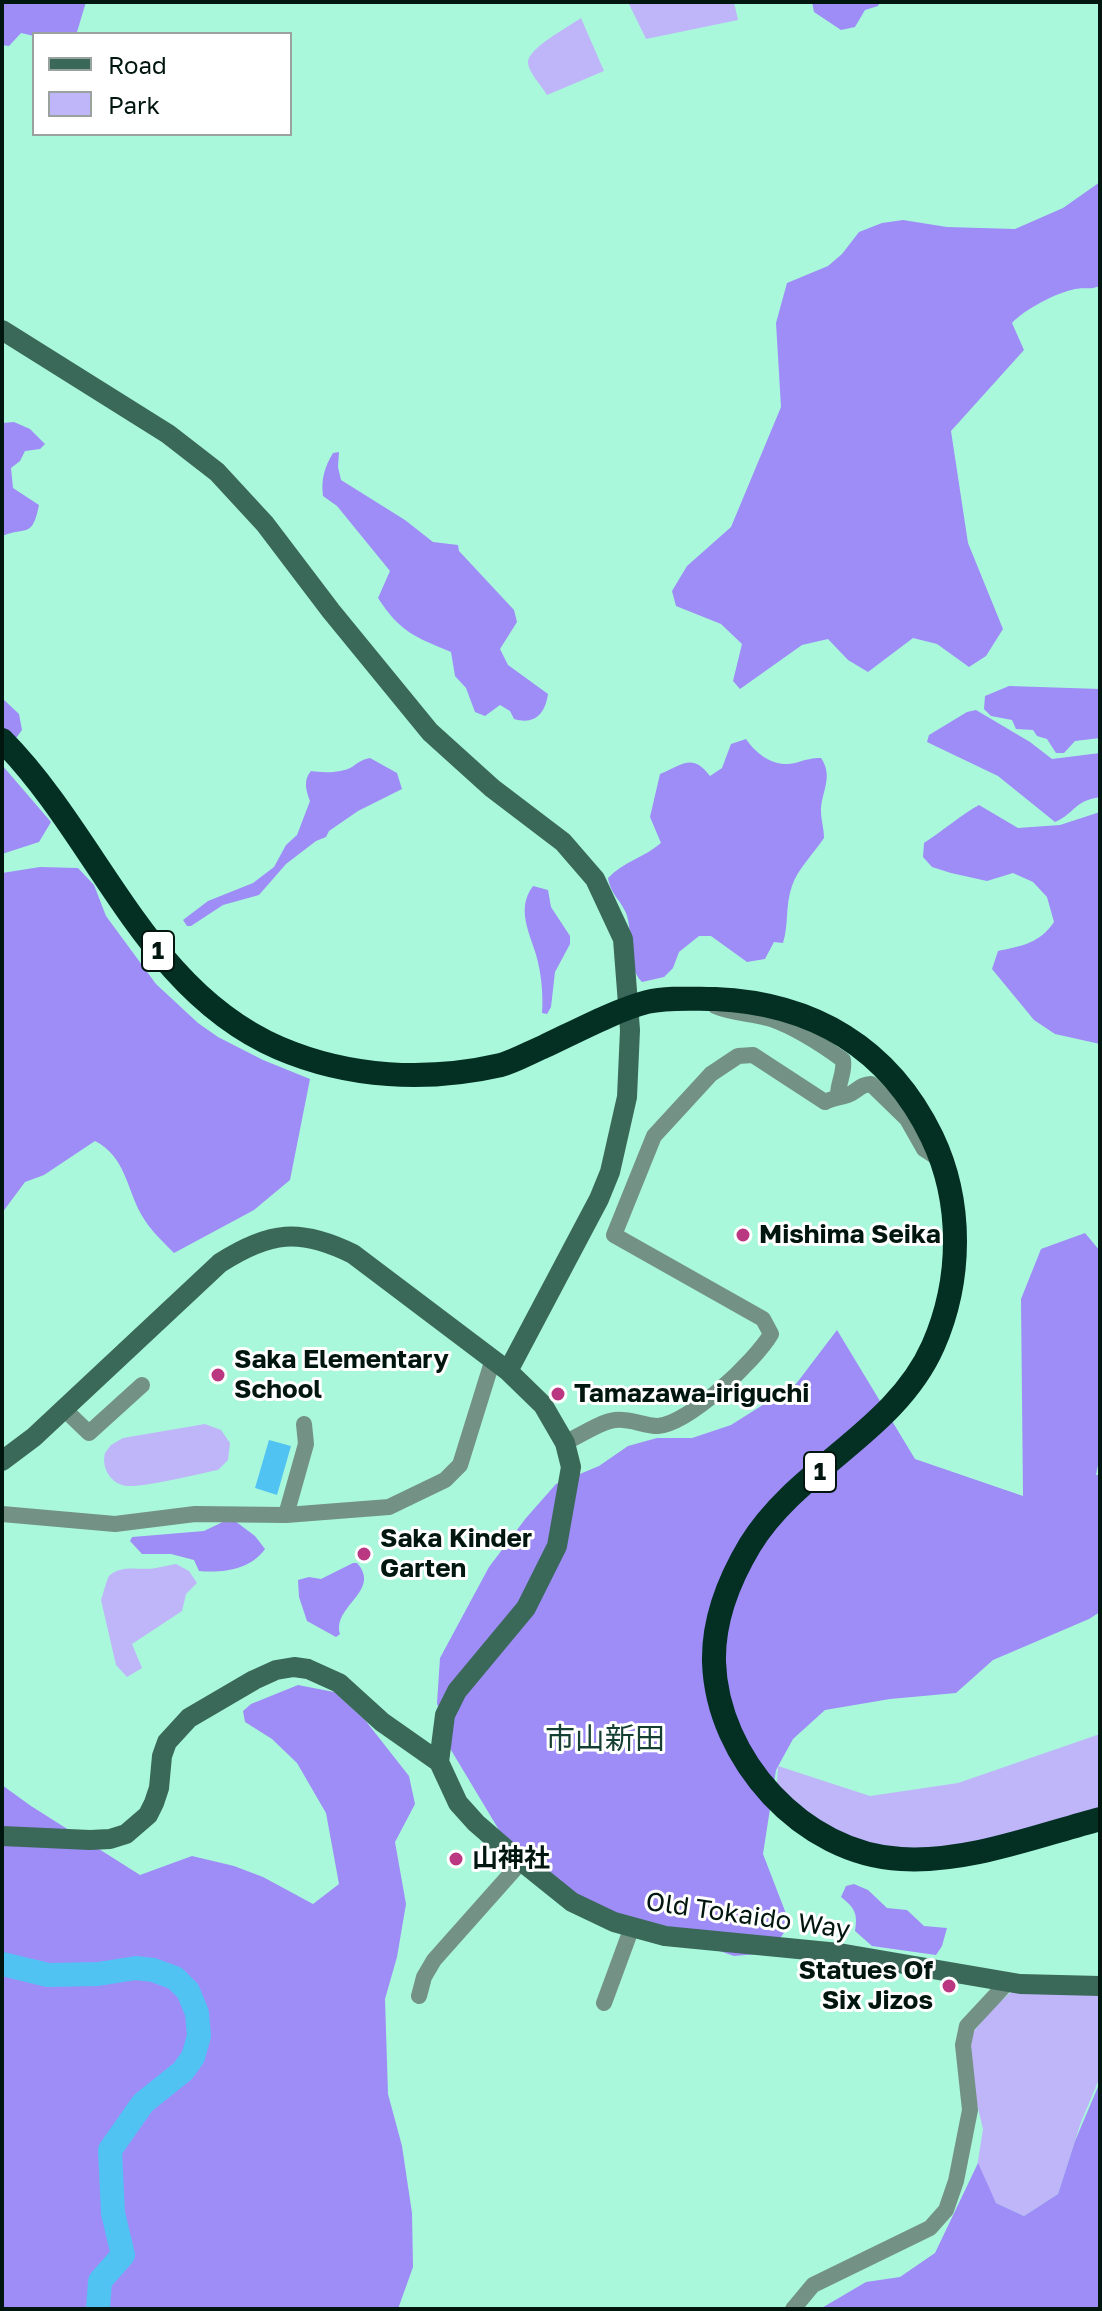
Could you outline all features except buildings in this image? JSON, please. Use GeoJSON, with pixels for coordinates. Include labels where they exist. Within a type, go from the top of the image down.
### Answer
{"type":"FeatureCollection","features":[{"type":"Feature","properties":{"kind":"highway","name":"1"},"geometry":{"type":"LineString","coordinates":[[2,740],[71,825],[150,942],[190,987],[228,1021],[275,1046],[311,1060],[349,1069],[405,1076],[505,1064],[648,1002],[696,999],[741,1000],[806,1017],[832,1028],[865,1049],[909,1094],[942,1161],[957,1240],[949,1295],[932,1348],[902,1394],[874,1424],[782,1504],[754,1538],[729,1585],[718,1620],[714,1664],[722,1707],[738,1751],[761,1785],[814,1831],[878,1856],[923,1859],[972,1852],[1100,1819]]}},
{"type":"Feature","properties":{"kind":"street"},"geometry":{"type":"LineString","coordinates":[[2,330],[168,434],[217,472],[265,524],[430,732],[492,788],[563,842],[595,879],[623,939],[630,1030],[627,1097],[610,1172],[585,1230],[501,1365],[460,1465],[445,1480],[379,1509],[286,1515],[195,1514],[124,1524],[2,1514]]}},
{"type":"Feature","properties":{"kind":"street"},"geometry":{"type":"LineString","coordinates":[[696,999],[730,1012],[770,1019],[821,1043],[843,1060],[845,1070],[838,1085],[838,1095]]}},
{"type":"Feature","properties":{"kind":"street"},"geometry":{"type":"LineString","coordinates":[[565,1443],[614,1419],[658,1426],[680,1419],[708,1399],[764,1346],[771,1334],[763,1319],[614,1235],[654,1136],[711,1074],[738,1056],[753,1055],[825,1102],[838,1095],[850,1094],[860,1085],[871,1084],[907,1119],[924,1149],[942,1161]]}},
{"type":"Feature","properties":{"kind":"street"},"geometry":{"type":"LineString","coordinates":[[2,1461],[34,1437],[220,1263],[244,1248],[271,1237],[295,1236],[325,1240],[353,1254],[501,1365],[543,1405],[565,1443],[571,1467],[557,1546],[526,1608],[457,1691],[445,1715],[439,1762],[382,1722],[339,1683],[308,1669],[294,1667],[276,1670],[242,1686],[189,1718],[167,1742],[162,1756],[159,1788],[148,1815],[126,1834],[90,1840],[2,1836]]}},
{"type":"Feature","properties":{"kind":"street"},"geometry":{"type":"LineString","coordinates":[[64,1409],[89,1433],[142,1385]]}},
{"type":"Feature","properties":{"kind":"street"},"geometry":{"type":"LineString","coordinates":[[286,1515],[306,1444],[304,1424]]}},
{"type":"Feature","properties":{"kind":"street","name":"Old Tokaido Way"},"geometry":{"type":"LineString","coordinates":[[439,1762],[458,1803],[476,1823],[572,1902],[614,1922],[665,1936],[839,1953],[1008,1982],[1100,1986]]}},
{"type":"Feature","properties":{"kind":"street"},"geometry":{"type":"LineString","coordinates":[[419,1996],[424,1977],[434,1960],[522,1861]]}},
{"type":"Feature","properties":{"kind":"street"},"geometry":{"type":"LineString","coordinates":[[604,2003],[632,1927]]}},
{"type":"Feature","properties":{"kind":"street"},"geometry":{"type":"LineString","coordinates":[[793,2309],[813,2285],[930,2228],[946,2210],[956,2181],[970,2110],[963,2045],[967,2026],[1008,1982]]}},
{"type":"Feature","properties":{"kind":"green space"},"geometry":{"type":"Polygon","coordinates":[[[628,2],[734,2],[738,20],[646,39],[628,2]]]}},
{"type":"Feature","properties":{"kind":"green space"},"geometry":{"type":"Polygon","coordinates":[[[581,18],[604,71],[547,95],[530,70],[530,56],[542,44],[581,18]]]}},
{"type":"Feature","properties":{"kind":"green space"},"geometry":{"type":"Polygon","coordinates":[[[205,1424],[221,1430],[230,1443],[228,1460],[218,1470],[128,1486],[117,1483],[106,1470],[105,1453],[123,1438],[205,1424]]]}},
{"type":"Feature","properties":{"kind":"green space"},"geometry":{"type":"Polygon","coordinates":[[[176,1564],[189,1571],[197,1583],[186,1594],[182,1611],[132,1644],[142,1668],[127,1677],[116,1665],[101,1600],[108,1579],[121,1570],[176,1564]]]}},
{"type":"Feature","properties":{"kind":"green space"},"geometry":{"type":"Polygon","coordinates":[[[1100,1734],[1100,1811],[931,1858],[843,1844],[776,1799],[778,1766],[870,1796],[958,1783],[1100,1734]]]}},
{"type":"Feature","properties":{"kind":"green space"},"geometry":{"type":"Polygon","coordinates":[[[1020,1984],[1100,1984],[1100,2077],[1081,2122],[1058,2194],[1024,2216],[996,2203],[977,2167],[983,2129],[963,2045],[990,2011],[1020,1984]]]}},
{"type":"Feature","properties":{"kind":"shaded area"},"geometry":{"type":"Polygon","coordinates":[[[2,2],[86,2],[77,32],[32,32],[32,36],[21,33],[9,46],[2,45],[2,2]]]}},
{"type":"Feature","properties":{"kind":"shaded area"},"geometry":{"type":"Polygon","coordinates":[[[812,2],[880,2],[878,6],[865,10],[855,27],[841,30],[814,12],[812,2]]]}},
{"type":"Feature","properties":{"kind":"shaded area"},"geometry":{"type":"Polygon","coordinates":[[[1100,182],[1100,286],[1059,294],[1033,307],[1012,323],[1024,350],[951,431],[968,543],[1003,629],[986,656],[969,667],[937,644],[913,638],[868,672],[848,660],[828,639],[802,645],[740,689],[733,681],[742,644],[721,624],[676,606],[672,591],[687,566],[731,527],[781,407],[776,323],[787,283],[828,266],[859,232],[882,223],[903,220],[947,227],[1015,229],[1063,208],[1100,182]]]}},
{"type":"Feature","properties":{"kind":"shaded area"},"geometry":{"type":"Polygon","coordinates":[[[14,422],[30,429],[45,444],[40,449],[25,451],[20,461],[11,468],[13,488],[39,505],[31,527],[2,536],[2,423],[14,422]]]}},
{"type":"Feature","properties":{"kind":"shaded area"},"geometry":{"type":"Polygon","coordinates":[[[339,452],[341,480],[405,520],[433,542],[458,545],[459,551],[514,610],[517,622],[500,649],[508,665],[548,694],[538,716],[528,720],[514,719],[510,711],[500,705],[485,716],[475,712],[466,688],[455,676],[451,652],[409,632],[386,609],[378,598],[390,571],[337,506],[323,496],[325,469],[333,453],[339,452]]]}},
{"type":"Feature","properties":{"kind":"shaded area"},"geometry":{"type":"Polygon","coordinates":[[[1009,686],[1100,689],[1100,738],[1075,741],[1064,753],[1056,753],[1047,739],[1037,736],[1033,730],[1016,729],[1012,720],[991,716],[984,709],[985,696],[1009,686]]]}},
{"type":"Feature","properties":{"kind":"shaded area"},"geometry":{"type":"Polygon","coordinates":[[[2,698],[19,714],[22,730],[2,757],[2,698]]]}},
{"type":"Feature","properties":{"kind":"shaded area"},"geometry":{"type":"Polygon","coordinates":[[[976,710],[1052,759],[1100,753],[1100,797],[1079,804],[1055,822],[998,776],[927,742],[929,735],[967,712],[976,710]]]}},
{"type":"Feature","properties":{"kind":"shaded area"},"geometry":{"type":"Polygon","coordinates":[[[746,739],[761,755],[780,764],[821,758],[825,765],[826,784],[821,811],[824,838],[794,880],[788,900],[783,943],[774,942],[765,959],[747,962],[711,936],[699,936],[679,952],[673,968],[664,977],[642,982],[633,967],[626,913],[608,878],[661,843],[650,817],[660,774],[681,764],[693,763],[710,776],[722,768],[731,744],[746,739]]]}},
{"type":"Feature","properties":{"kind":"shaded area"},"geometry":{"type":"Polygon","coordinates":[[[370,758],[397,773],[402,789],[358,811],[329,831],[326,837],[286,864],[259,895],[223,905],[187,926],[183,920],[208,901],[253,883],[274,867],[286,845],[297,835],[310,801],[306,782],[311,771],[343,770],[370,758]]]}},
{"type":"Feature","properties":{"kind":"shaded area"},"geometry":{"type":"Polygon","coordinates":[[[2,765],[51,822],[39,842],[2,854],[2,765]]]}},
{"type":"Feature","properties":{"kind":"shaded area"},"geometry":{"type":"Polygon","coordinates":[[[979,805],[1018,828],[1060,825],[1100,812],[1100,1044],[1055,1034],[1034,1020],[992,969],[998,951],[1036,939],[1054,922],[1047,897],[1033,882],[1013,873],[987,881],[951,873],[932,867],[923,857],[924,843],[979,805]]]}},
{"type":"Feature","properties":{"kind":"shaded area"},"geometry":{"type":"Polygon","coordinates":[[[40,867],[78,868],[94,885],[106,916],[156,984],[198,1023],[263,1060],[310,1079],[290,1180],[254,1210],[174,1253],[145,1220],[113,1155],[95,1141],[44,1175],[25,1182],[2,1213],[2,873],[40,867]]]}},
{"type":"Feature","properties":{"kind":"shaded area"},"geometry":{"type":"Polygon","coordinates":[[[533,886],[548,890],[551,907],[570,936],[570,944],[555,972],[551,1007],[547,1014],[542,1013],[540,972],[525,916],[527,896],[533,886]]]}},
{"type":"Feature","properties":{"kind":"shaded area"},"geometry":{"type":"Polygon","coordinates":[[[1085,1233],[1100,1251],[1100,1455],[1096,1475],[1100,1475],[1100,1612],[993,1660],[956,1693],[890,1699],[825,1710],[793,1739],[776,1770],[763,1854],[790,1924],[770,1953],[734,1956],[604,1911],[514,1855],[448,1745],[437,1703],[440,1658],[489,1567],[556,1484],[599,1466],[628,1446],[657,1438],[692,1438],[731,1425],[796,1384],[837,1330],[915,1459],[1023,1496],[1021,1299],[1041,1249],[1085,1233]]]}},
{"type":"Feature","properties":{"kind":"shaded area"},"geometry":{"type":"Polygon","coordinates":[[[231,1518],[255,1536],[265,1549],[252,1562],[235,1569],[199,1571],[194,1560],[171,1554],[142,1554],[130,1541],[132,1537],[204,1531],[231,1518]]]}},
{"type":"Feature","properties":{"kind":"shaded area"},"geometry":{"type":"Polygon","coordinates":[[[357,1563],[363,1573],[364,1582],[343,1615],[339,1624],[340,1634],[336,1637],[307,1621],[299,1597],[298,1580],[309,1577],[321,1579],[357,1563]]]}},
{"type":"Feature","properties":{"kind":"shaded area"},"geometry":{"type":"Polygon","coordinates":[[[298,1685],[334,1692],[365,1720],[409,1776],[415,1804],[395,1842],[406,1904],[397,1957],[385,1999],[388,2094],[402,2146],[412,2213],[413,2267],[398,2309],[2,2309],[2,1785],[140,1875],[192,1856],[263,1877],[313,1904],[339,1884],[326,1813],[297,1763],[272,1739],[245,1722],[243,1711],[251,1704],[298,1685]]]}},
{"type":"Feature","properties":{"kind":"shaded area"},"geometry":{"type":"Polygon","coordinates":[[[854,1884],[868,1890],[887,1908],[907,1910],[924,1926],[947,1928],[936,1955],[872,1946],[855,1931],[854,1912],[841,1897],[846,1886],[854,1884]]]}},
{"type":"Feature","properties":{"kind":"shaded area"},"geometry":{"type":"Polygon","coordinates":[[[1100,2082],[1100,2309],[820,2309],[866,2282],[900,2277],[935,2253],[978,2163],[996,2203],[1024,2216],[1058,2194],[1075,2141],[1100,2082]]]}},
{"type":"Feature","properties":{"kind":"water"},"geometry":{"type":"Polygon","coordinates":[[[269,1440],[291,1446],[277,1495],[255,1488],[269,1440]]]}},
{"type":"Feature","properties":{"kind":"waterway"},"geometry":{"type":"LineString","coordinates":[[2,1964],[48,1975],[98,1974],[136,1968],[153,1970],[175,1978],[188,1991],[197,2013],[199,2036],[193,2057],[183,2071],[143,2103],[110,2150],[113,2213],[123,2255],[100,2281],[98,2309]]}},
{"type":"Feature","properties":{"kind":"place","name":"Mishima Seika"},"geometry":{"type":"Point","coordinates":[743,1235]}},
{"type":"Feature","properties":{"kind":"place","name":"Saka Elementary School"},"geometry":{"type":"Point","coordinates":[218,1375]}},
{"type":"Feature","properties":{"kind":"place","name":"Tamazawa-iriguchi"},"geometry":{"type":"Point","coordinates":[558,1394]}},
{"type":"Feature","properties":{"kind":"place","name":"Saka Kinder Garten"},"geometry":{"type":"Point","coordinates":[364,1554]}},
{"type":"Feature","properties":{"kind":"place","name":"山神社"},"geometry":{"type":"Point","coordinates":[456,1859]}},
{"type":"Feature","properties":{"kind":"place","name":"Statues Of Six Jizos"},"geometry":{"type":"Point","coordinates":[949,1986]}},
{"type":"Feature","properties":{"kind":"district","name":"市山新田"},"geometry":{"type":"Point","coordinates":[605,1739]}}]}
